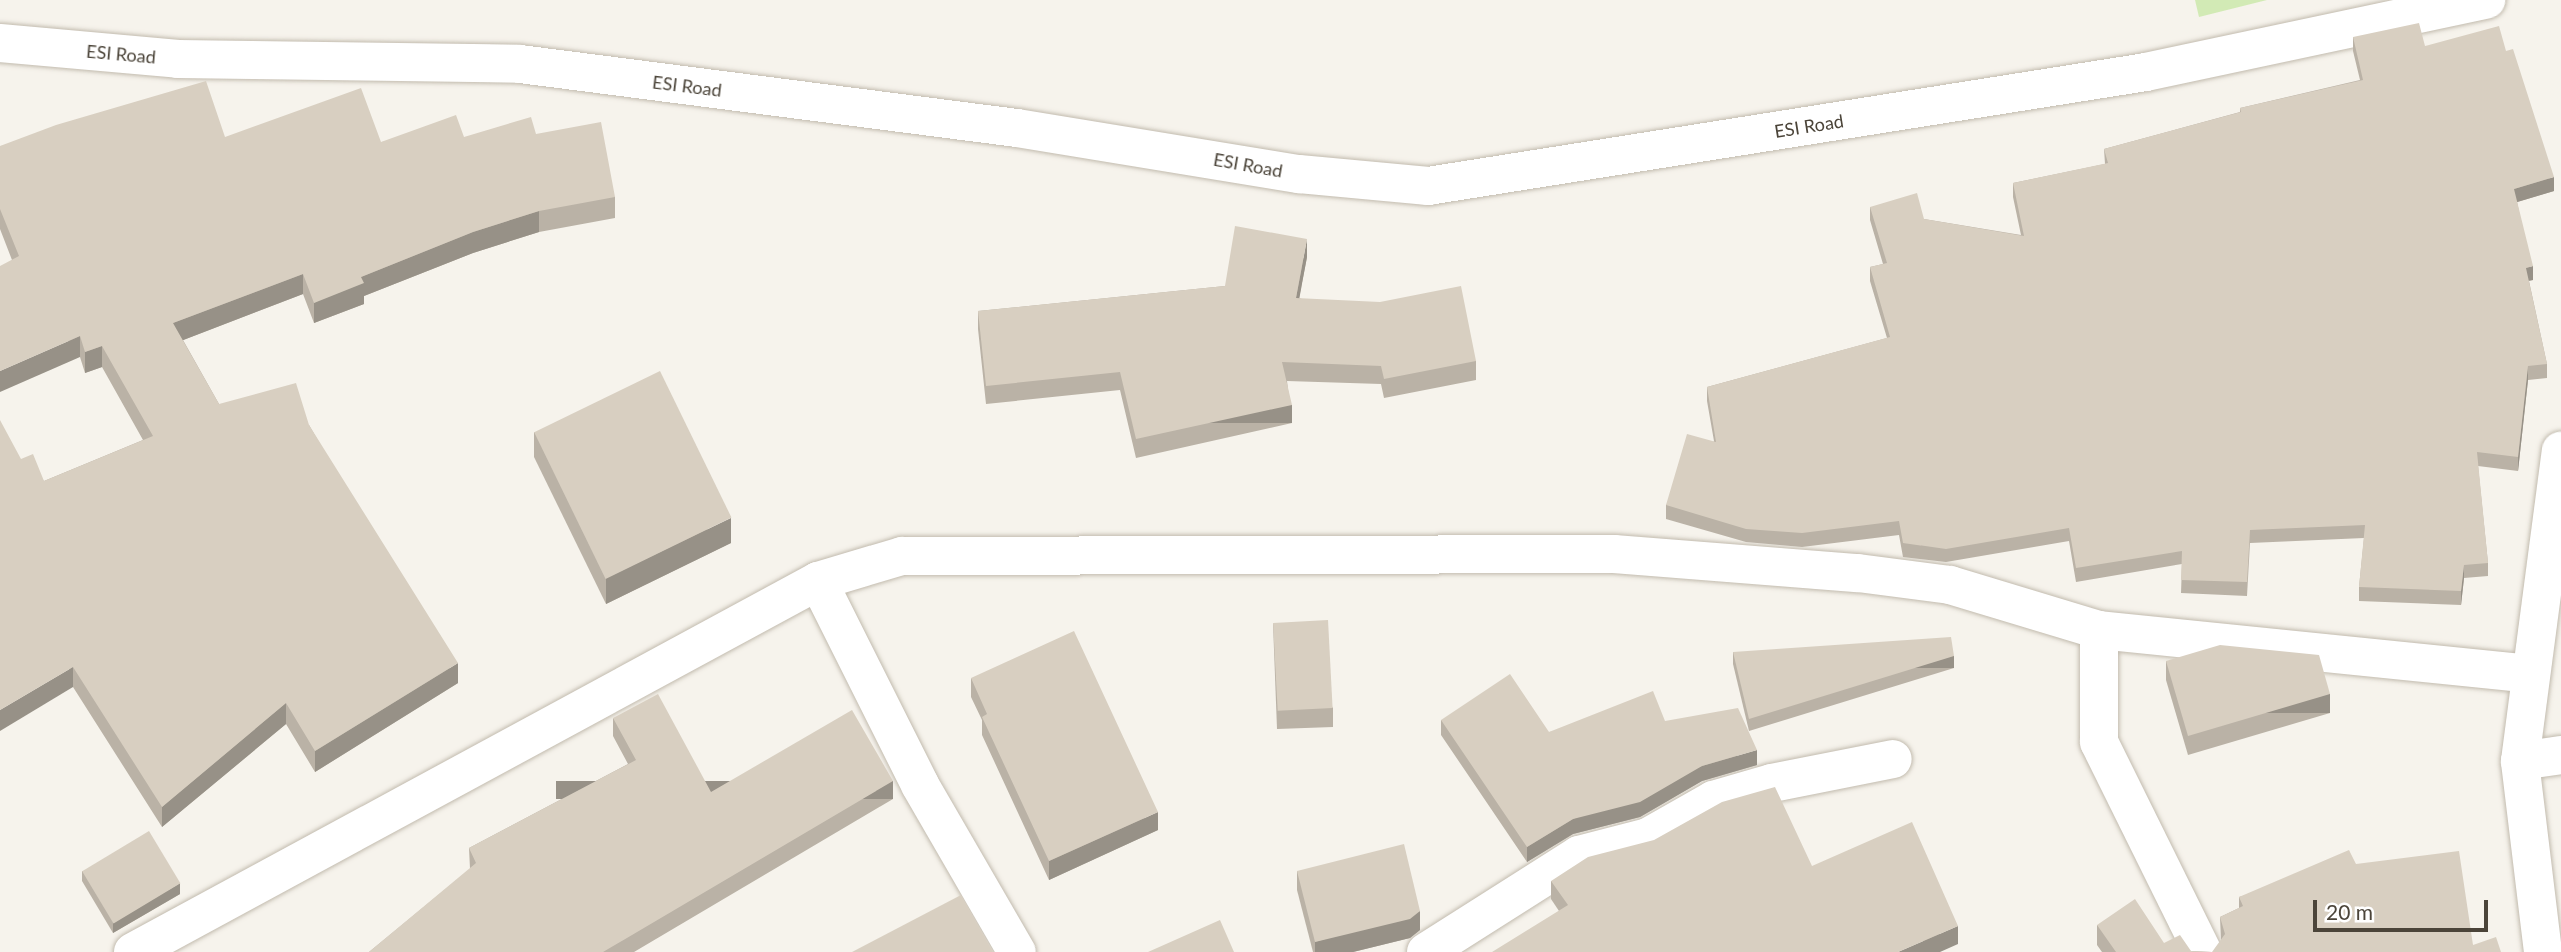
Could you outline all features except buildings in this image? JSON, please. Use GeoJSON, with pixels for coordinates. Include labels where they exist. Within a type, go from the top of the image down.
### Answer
{"type":"FeatureCollection","features":[{"type":"Feature","properties":{"kind":"street","name":"ESI Road"},"geometry":{"type":"LineString","coordinates":[[0,43],[178,59],[520,64],[1017,128],[1298,174],[1428,186],[2146,72],[2486,0]]}},
{"type":"Feature","properties":{"kind":"street"},"geometry":{"type":"LineString","coordinates":[[2543,952],[2519,761],[2561,451]]}},
{"type":"Feature","properties":{"kind":"street"},"geometry":{"type":"LineString","coordinates":[[133,952],[818,581],[902,556],[1615,554],[1858,573],[1950,585],[2099,630],[2529,674]]}},
{"type":"Feature","properties":{"kind":"street"},"geometry":{"type":"LineString","coordinates":[[818,581],[920,785],[1017,952]]}},
{"type":"Feature","properties":{"kind":"street"},"geometry":{"type":"LineString","coordinates":[[2099,630],[2099,742],[2203,952]]}},
{"type":"Feature","properties":{"kind":"street"},"geometry":{"type":"LineString","coordinates":[[2519,761],[2561,755]]}},
{"type":"Feature","properties":{"kind":"street"},"geometry":{"type":"LineString","coordinates":[[1426,952],[1578,855],[1648,836],[1713,800],[1772,782],[1893,759]]}},
{"type":"Feature","properties":{"kind":"green space"},"geometry":{"type":"Polygon","coordinates":[[[2195,0],[2267,0],[2199,17],[2195,0]]]}}]}
